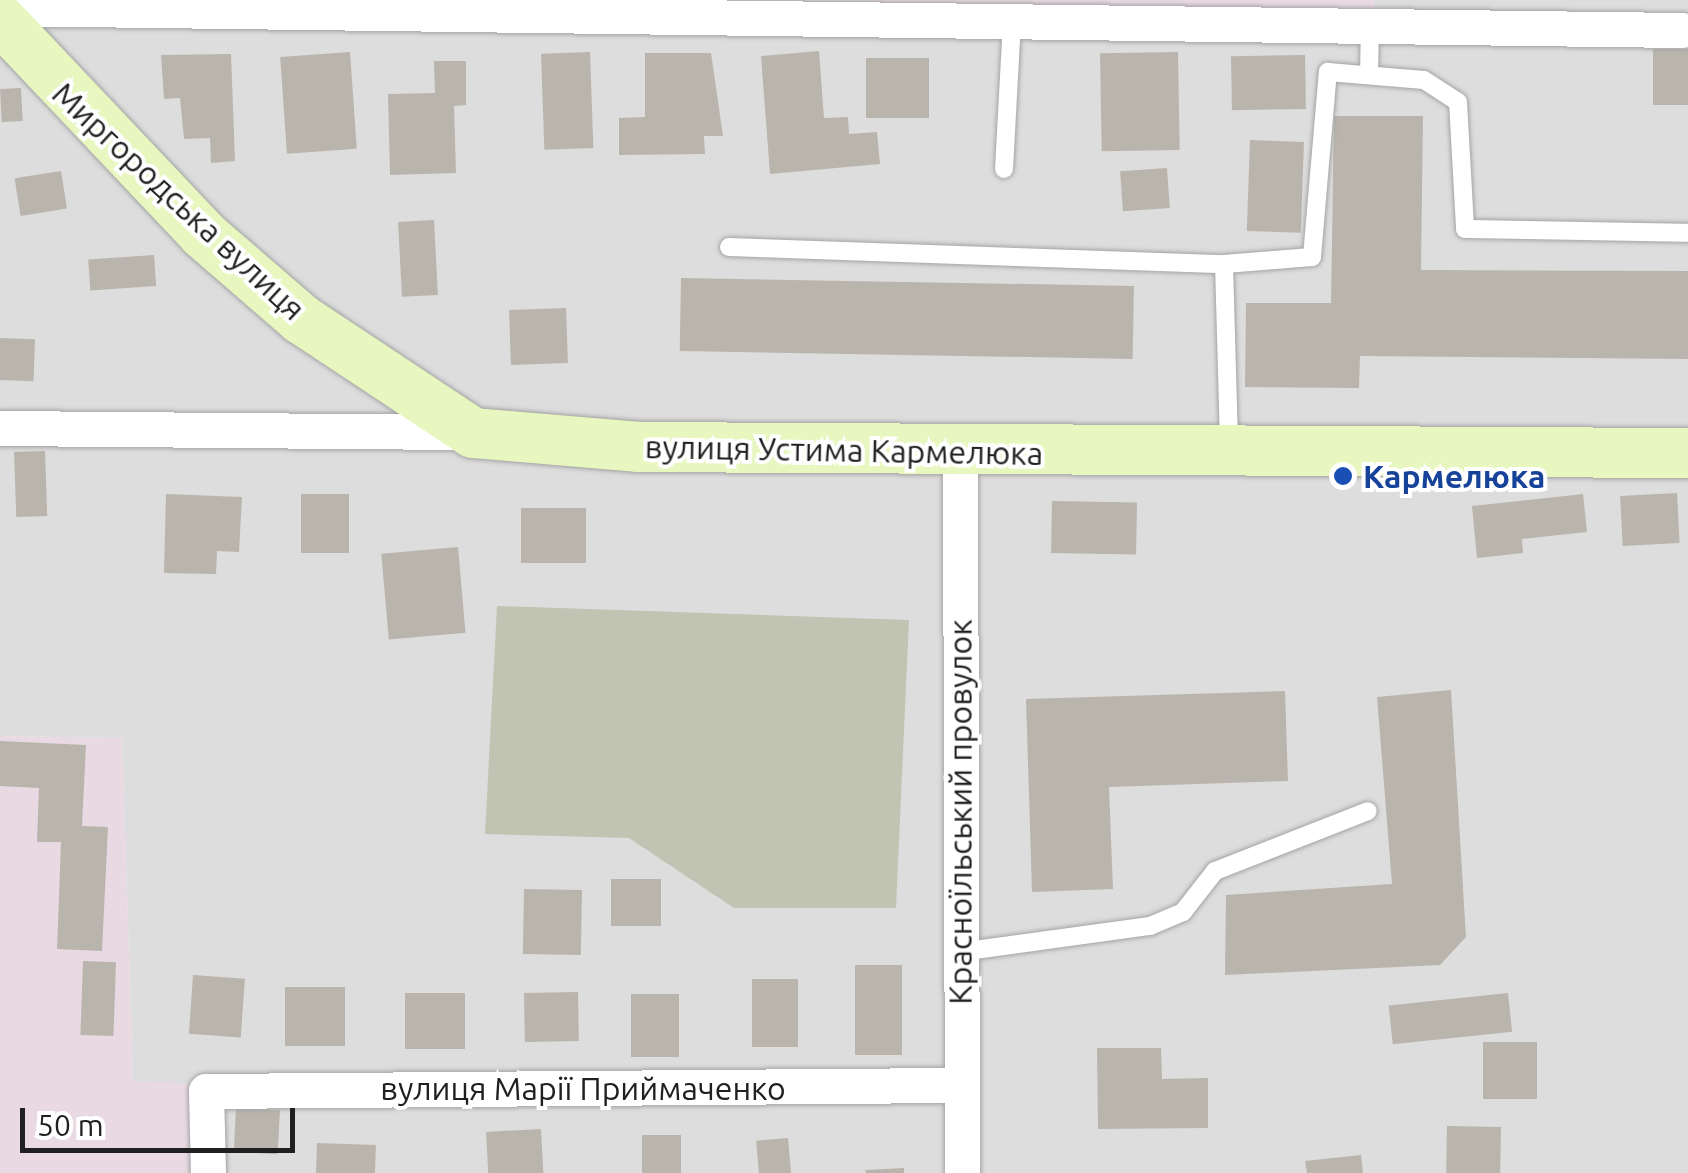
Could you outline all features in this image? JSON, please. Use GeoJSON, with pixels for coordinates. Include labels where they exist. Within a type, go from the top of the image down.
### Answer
{"type":"FeatureCollection","features":[{"type":"Feature","properties":{"kind":"main road","name":"Миргородська вулиця"},"geometry":{"type":"LineString","coordinates":[[0,19],[203,234],[301,318],[473,432]]}},
{"type":"Feature","properties":{"kind":"main road","name":"вулиця Устима Кармелюка"},"geometry":{"type":"LineString","coordinates":[[473,432],[638,447],[1229,455],[1688,454]]}},
{"type":"Feature","properties":{"kind":"street"},"geometry":{"type":"LineString","coordinates":[[0,8],[626,8],[1012,20],[1370,13],[1685,30]]}},
{"type":"Feature","properties":{"kind":"street","name":"вулиця Устима Кармелюка"},"geometry":{"type":"LineString","coordinates":[[0,428],[473,432]]}},
{"type":"Feature","properties":{"kind":"street","name":"Красноїльський провулок"},"geometry":{"type":"LineString","coordinates":[[960,452],[962,1173]]}},
{"type":"Feature","properties":{"kind":"street","name":"вулиця Марії Приймаченко"},"geometry":{"type":"LineString","coordinates":[[208,1173],[206,1091],[960,1086]]}},
{"type":"Feature","properties":{"kind":"lane"},"geometry":{"type":"LineString","coordinates":[[1370,13],[1370,75]]}},
{"type":"Feature","properties":{"kind":"lane"},"geometry":{"type":"LineString","coordinates":[[1004,169],[1012,20]]}},
{"type":"Feature","properties":{"kind":"lane"},"geometry":{"type":"LineString","coordinates":[[729,247],[1224,264],[1312,257],[1328,72],[1424,80],[1458,102],[1465,229],[1688,234]]}},
{"type":"Feature","properties":{"kind":"lane"},"geometry":{"type":"LineString","coordinates":[[1224,264],[1229,455]]}},
{"type":"Feature","properties":{"kind":"lane"},"geometry":{"type":"LineString","coordinates":[[960,952],[1150,926],[1183,912],[1216,871],[1368,811]]}},
{"type":"Feature","properties":{"kind":"shaded area"},"geometry":{"type":"Polygon","coordinates":[[[0,0],[1373,21],[1374,0],[1688,0],[1688,1173],[197,1173],[133,1082],[122,738],[0,736],[0,0]]]}},
{"type":"Feature","properties":{"kind":"shaded area"},"geometry":{"type":"Polygon","coordinates":[[[629,0],[1374,0],[1373,21],[629,0]]]}},
{"type":"Feature","properties":{"kind":"shaded area"},"geometry":{"type":"Polygon","coordinates":[[[497,606],[909,620],[896,908],[734,908],[629,838],[485,834],[497,606]]]}},
{"type":"Feature","properties":{"kind":"shaded area"},"geometry":{"type":"Polygon","coordinates":[[[0,736],[122,738],[133,1081],[196,1084],[197,1173],[0,1173],[0,736]]]}},
{"type":"Feature","properties":{"kind":"building"},"geometry":{"type":"Polygon","coordinates":[[[1653,49],[1688,49],[1688,105],[1653,105],[1653,49]]]}},
{"type":"Feature","properties":{"kind":"building"},"geometry":{"type":"Polygon","coordinates":[[[819,51],[824,118],[848,117],[849,134],[877,132],[880,164],[770,174],[761,56],[819,51]]]}},
{"type":"Feature","properties":{"kind":"building"},"geometry":{"type":"Polygon","coordinates":[[[350,52],[357,149],[287,154],[280,57],[350,52]]]}},
{"type":"Feature","properties":{"kind":"building"},"geometry":{"type":"Polygon","coordinates":[[[590,52],[593,148],[544,150],[541,54],[590,52]]]}},
{"type":"Feature","properties":{"kind":"building"},"geometry":{"type":"Polygon","coordinates":[[[1178,52],[1180,150],[1102,151],[1100,53],[1178,52]]]}},
{"type":"Feature","properties":{"kind":"building"},"geometry":{"type":"Polygon","coordinates":[[[645,53],[711,53],[723,136],[704,136],[705,154],[619,155],[619,118],[645,117],[645,53]]]}},
{"type":"Feature","properties":{"kind":"building"},"geometry":{"type":"Polygon","coordinates":[[[231,54],[235,161],[211,163],[210,138],[184,139],[180,98],[164,99],[161,55],[231,54]]]}},
{"type":"Feature","properties":{"kind":"building"},"geometry":{"type":"Polygon","coordinates":[[[1305,55],[1306,109],[1232,110],[1231,56],[1305,55]]]}},
{"type":"Feature","properties":{"kind":"building"},"geometry":{"type":"Polygon","coordinates":[[[866,58],[929,58],[929,118],[866,118],[866,58]]]}},
{"type":"Feature","properties":{"kind":"building"},"geometry":{"type":"Polygon","coordinates":[[[434,61],[466,61],[466,105],[454,106],[456,173],[390,175],[388,94],[435,93],[434,61]]]}},
{"type":"Feature","properties":{"kind":"building"},"geometry":{"type":"Polygon","coordinates":[[[21,88],[23,121],[2,122],[0,89],[21,88]]]}},
{"type":"Feature","properties":{"kind":"building"},"geometry":{"type":"Polygon","coordinates":[[[1334,116],[1423,116],[1421,270],[1688,271],[1688,359],[1360,356],[1359,388],[1245,387],[1246,303],[1331,303],[1334,116]]]}},
{"type":"Feature","properties":{"kind":"building"},"geometry":{"type":"Polygon","coordinates":[[[1250,140],[1304,142],[1301,233],[1247,231],[1250,140]]]}},
{"type":"Feature","properties":{"kind":"building"},"geometry":{"type":"Polygon","coordinates":[[[1167,168],[1170,208],[1123,211],[1120,171],[1167,168]]]}},
{"type":"Feature","properties":{"kind":"building"},"geometry":{"type":"Polygon","coordinates":[[[61,171],[67,209],[21,216],[15,178],[61,171]]]}},
{"type":"Feature","properties":{"kind":"building"},"geometry":{"type":"Polygon","coordinates":[[[434,220],[438,295],[402,297],[398,222],[434,220]]]}},
{"type":"Feature","properties":{"kind":"building"},"geometry":{"type":"Polygon","coordinates":[[[154,255],[156,286],[90,291],[88,260],[154,255]]]}},
{"type":"Feature","properties":{"kind":"building"},"geometry":{"type":"Polygon","coordinates":[[[681,278],[1134,286],[1133,359],[680,351],[681,278]]]}},
{"type":"Feature","properties":{"kind":"building"},"geometry":{"type":"Polygon","coordinates":[[[566,308],[568,363],[511,365],[509,310],[566,308]]]}},
{"type":"Feature","properties":{"kind":"building"},"geometry":{"type":"Polygon","coordinates":[[[0,338],[35,339],[34,381],[0,380],[0,338]]]}},
{"type":"Feature","properties":{"kind":"building"},"geometry":{"type":"Polygon","coordinates":[[[45,451],[47,516],[16,517],[14,452],[45,451]]]}},
{"type":"Feature","properties":{"kind":"building"},"geometry":{"type":"Polygon","coordinates":[[[1677,493],[1680,543],[1623,546],[1620,496],[1677,493]]]}},
{"type":"Feature","properties":{"kind":"building"},"geometry":{"type":"Polygon","coordinates":[[[166,494],[242,497],[239,552],[217,551],[216,574],[164,573],[166,494]]]}},
{"type":"Feature","properties":{"kind":"building"},"geometry":{"type":"Polygon","coordinates":[[[301,494],[349,494],[349,553],[301,553],[301,494]]]}},
{"type":"Feature","properties":{"kind":"building"},"geometry":{"type":"Polygon","coordinates":[[[1583,494],[1587,532],[1522,539],[1523,553],[1477,558],[1472,506],[1583,494]]]}},
{"type":"Feature","properties":{"kind":"building"},"geometry":{"type":"Polygon","coordinates":[[[1052,501],[1137,502],[1136,554],[1051,553],[1052,501]]]}},
{"type":"Feature","properties":{"kind":"building"},"geometry":{"type":"Polygon","coordinates":[[[521,508],[586,508],[586,563],[521,563],[521,508]]]}},
{"type":"Feature","properties":{"kind":"building"},"geometry":{"type":"Polygon","coordinates":[[[458,547],[465,633],[389,639],[381,554],[458,547]]]}},
{"type":"Feature","properties":{"kind":"building"},"geometry":{"type":"Polygon","coordinates":[[[1451,690],[1466,937],[1440,965],[1225,975],[1226,895],[1392,884],[1377,697],[1451,690]]]}},
{"type":"Feature","properties":{"kind":"building"},"geometry":{"type":"Polygon","coordinates":[[[1285,691],[1288,781],[1109,787],[1113,889],[1032,892],[1026,699],[1285,691]]]}},
{"type":"Feature","properties":{"kind":"building"},"geometry":{"type":"Polygon","coordinates":[[[0,741],[86,745],[82,826],[108,827],[102,951],[57,949],[61,842],[37,842],[39,788],[0,786],[0,741]]]}},
{"type":"Feature","properties":{"kind":"building"},"geometry":{"type":"Polygon","coordinates":[[[611,879],[661,879],[661,926],[611,926],[611,879]]]}},
{"type":"Feature","properties":{"kind":"building"},"geometry":{"type":"Polygon","coordinates":[[[524,889],[582,890],[581,955],[523,954],[524,889]]]}},
{"type":"Feature","properties":{"kind":"building"},"geometry":{"type":"Polygon","coordinates":[[[83,961],[116,962],[113,1036],[80,1035],[83,961]]]}},
{"type":"Feature","properties":{"kind":"building"},"geometry":{"type":"Polygon","coordinates":[[[855,965],[902,965],[902,1055],[855,1055],[855,965]]]}},
{"type":"Feature","properties":{"kind":"building"},"geometry":{"type":"Polygon","coordinates":[[[193,975],[245,979],[241,1037],[189,1034],[193,975]]]}},
{"type":"Feature","properties":{"kind":"building"},"geometry":{"type":"Polygon","coordinates":[[[752,979],[798,979],[798,1047],[752,1047],[752,979]]]}},
{"type":"Feature","properties":{"kind":"building"},"geometry":{"type":"Polygon","coordinates":[[[285,987],[345,987],[345,1046],[285,1046],[285,987]]]}},
{"type":"Feature","properties":{"kind":"building"},"geometry":{"type":"Polygon","coordinates":[[[578,992],[579,1041],[525,1042],[524,993],[578,992]]]}},
{"type":"Feature","properties":{"kind":"building"},"geometry":{"type":"Polygon","coordinates":[[[405,993],[465,993],[465,1049],[405,1049],[405,993]]]}},
{"type":"Feature","properties":{"kind":"building"},"geometry":{"type":"Polygon","coordinates":[[[1508,993],[1512,1032],[1393,1044],[1389,1006],[1508,993]]]}},
{"type":"Feature","properties":{"kind":"building"},"geometry":{"type":"Polygon","coordinates":[[[631,994],[679,994],[679,1057],[631,1057],[631,994]]]}},
{"type":"Feature","properties":{"kind":"building"},"geometry":{"type":"Polygon","coordinates":[[[1483,1042],[1537,1042],[1537,1099],[1483,1099],[1483,1042]]]}},
{"type":"Feature","properties":{"kind":"building"},"geometry":{"type":"Polygon","coordinates":[[[1097,1048],[1161,1048],[1162,1079],[1208,1078],[1208,1128],[1098,1129],[1097,1048]]]}},
{"type":"Feature","properties":{"kind":"building"},"geometry":{"type":"Polygon","coordinates":[[[236,1108],[280,1110],[278,1154],[234,1152],[236,1108]]]}},
{"type":"Feature","properties":{"kind":"building"},"geometry":{"type":"Polygon","coordinates":[[[1447,1126],[1501,1127],[1500,1173],[1446,1173],[1447,1126]]]}},
{"type":"Feature","properties":{"kind":"building"},"geometry":{"type":"Polygon","coordinates":[[[541,1129],[543,1173],[488,1173],[486,1132],[541,1129]]]}},
{"type":"Feature","properties":{"kind":"building"},"geometry":{"type":"Polygon","coordinates":[[[642,1135],[681,1135],[681,1173],[642,1173],[642,1135]]]}},
{"type":"Feature","properties":{"kind":"building"},"geometry":{"type":"Polygon","coordinates":[[[788,1138],[791,1173],[759,1173],[756,1141],[788,1138]]]}},
{"type":"Feature","properties":{"kind":"building"},"geometry":{"type":"Polygon","coordinates":[[[317,1143],[376,1145],[375,1173],[316,1173],[317,1143]]]}},
{"type":"Feature","properties":{"kind":"building"},"geometry":{"type":"Polygon","coordinates":[[[1361,1155],[1363,1173],[1307,1173],[1305,1161],[1361,1155]]]}},
{"type":"Feature","properties":{"kind":"building"},"geometry":{"type":"Polygon","coordinates":[[[904,1168],[904,1173],[865,1170],[904,1168]]]}},
{"type":"Feature","properties":{"kind":"place","name":"Кармелюка"},"geometry":{"type":"Point","coordinates":[1343,476]}}]}
